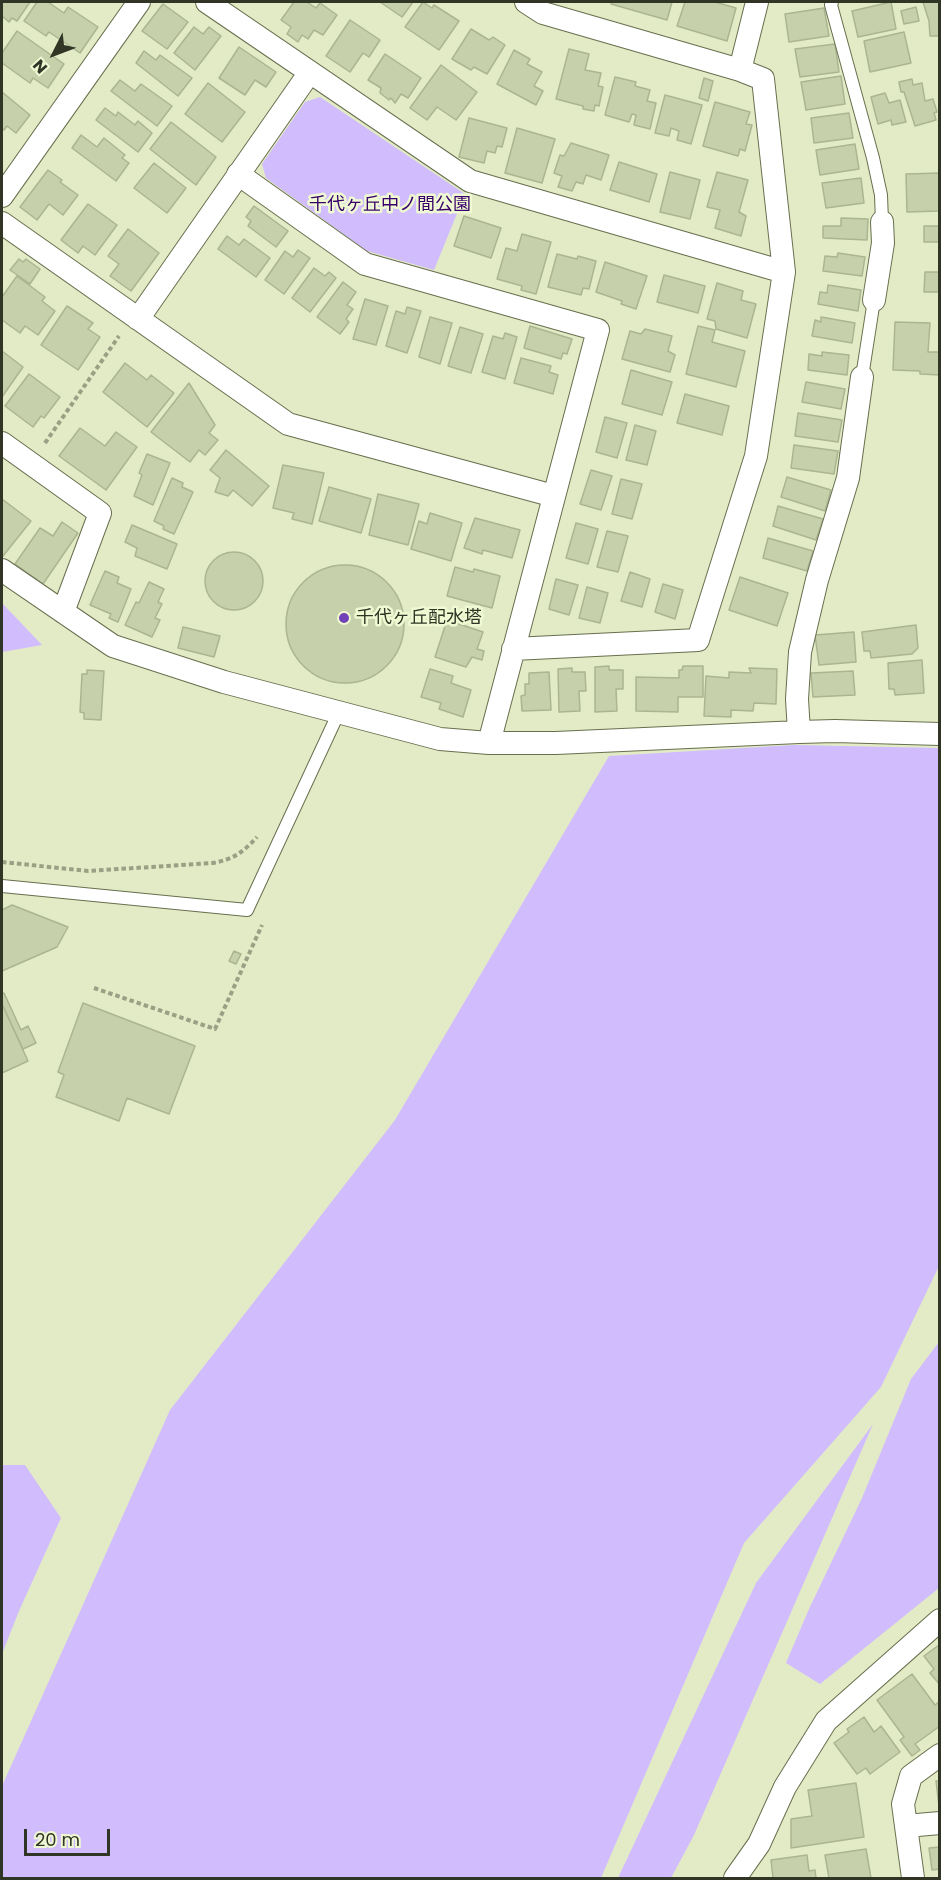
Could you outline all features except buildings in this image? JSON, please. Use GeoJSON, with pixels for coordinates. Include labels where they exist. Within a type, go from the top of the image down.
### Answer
{"type":"FeatureCollection","features":[{"type":"Feature","properties":{"kind":"street"},"geometry":{"type":"LineString","coordinates":[[2,196],[139,2]]}},
{"type":"Feature","properties":{"kind":"street"},"geometry":{"type":"LineString","coordinates":[[207,2],[470,181],[784,272]]}},
{"type":"Feature","properties":{"kind":"street"},"geometry":{"type":"LineString","coordinates":[[513,649],[698,640],[756,456],[784,272],[763,79],[740,70],[543,13],[526,2]]}},
{"type":"Feature","properties":{"kind":"street"},"geometry":{"type":"LineString","coordinates":[[740,70],[758,2]]}},
{"type":"Feature","properties":{"kind":"street"},"geometry":{"type":"LineString","coordinates":[[136,317],[310,72]]}},
{"type":"Feature","properties":{"kind":"street"},"geometry":{"type":"LineString","coordinates":[[238,174],[365,264],[598,330],[489,742]]}},
{"type":"Feature","properties":{"kind":"street"},"geometry":{"type":"LineString","coordinates":[[874,300],[883,243],[882,222]]}},
{"type":"Feature","properties":{"kind":"street"},"geometry":{"type":"LineString","coordinates":[[2,223],[288,424],[554,496]]}},
{"type":"Feature","properties":{"kind":"street"},"geometry":{"type":"LineString","coordinates":[[799,732],[797,699],[800,652],[848,478],[862,377]]}},
{"type":"Feature","properties":{"kind":"street"},"geometry":{"type":"LineString","coordinates":[[2,443],[100,513],[63,612]]}},
{"type":"Feature","properties":{"kind":"street"},"geometry":{"type":"LineString","coordinates":[[2,570],[113,646],[224,682],[440,739],[556,744],[835,731],[939,734]]}},
{"type":"Feature","properties":{"kind":"street"},"geometry":{"type":"LineString","coordinates":[[735,1878],[759,1844],[785,1787],[826,1721],[939,1620]]}},
{"type":"Feature","properties":{"kind":"street"},"geometry":{"type":"LineString","coordinates":[[913,1878],[903,1804],[911,1776],[939,1755]]}},
{"type":"Feature","properties":{"kind":"street"},"geometry":{"type":"LineString","coordinates":[[906,1826],[939,1823]]}},
{"type":"Feature","properties":{"kind":"lane"},"geometry":{"type":"LineString","coordinates":[[832,2],[873,158],[881,195],[882,222]]}},
{"type":"Feature","properties":{"kind":"lane"},"geometry":{"type":"LineString","coordinates":[[862,377],[874,300]]}},
{"type":"Feature","properties":{"kind":"lane"},"geometry":{"type":"LineString","coordinates":[[2,886],[247,910],[339,712]]}},
{"type":"Feature","properties":{"kind":"path"},"geometry":{"type":"LineString","coordinates":[[30,464],[136,317]]}},
{"type":"Feature","properties":{"kind":"path"},"geometry":{"type":"LineString","coordinates":[[2,862],[88,871],[213,864],[231,859],[246,850],[261,832]]}},
{"type":"Feature","properties":{"kind":"green space","name":"千代ヶ丘中ノ間公園"},"geometry":{"type":"Polygon","coordinates":[[[320,97],[465,194],[434,270],[367,251],[266,178],[262,164],[305,102],[320,97]]]}},
{"type":"Feature","properties":{"kind":"green space"},"geometry":{"type":"Polygon","coordinates":[[[2,603],[42,645],[2,652],[2,603]]]}},
{"type":"Feature","properties":{"kind":"green space"},"geometry":{"type":"Polygon","coordinates":[[[794,745],[939,748],[939,1266],[881,1387],[744,1543],[601,1878],[2,1878],[2,1786],[170,1410],[395,1120],[609,756],[794,745]]]}},
{"type":"Feature","properties":{"kind":"green space"},"geometry":{"type":"Polygon","coordinates":[[[939,1342],[939,1588],[820,1684],[786,1663],[862,1498],[911,1379],[939,1342]]]}},
{"type":"Feature","properties":{"kind":"green space"},"geometry":{"type":"Polygon","coordinates":[[[873,1424],[694,1835],[671,1878],[618,1878],[756,1583],[873,1424]]]}},
{"type":"Feature","properties":{"kind":"green space"},"geometry":{"type":"Polygon","coordinates":[[[2,1465],[25,1465],[61,1518],[2,1654],[2,1465]]]}},
{"type":"Feature","properties":{"kind":"place","name":"千代ヶ丘配水塔"},"geometry":{"type":"Point","coordinates":[344,618]}}]}
